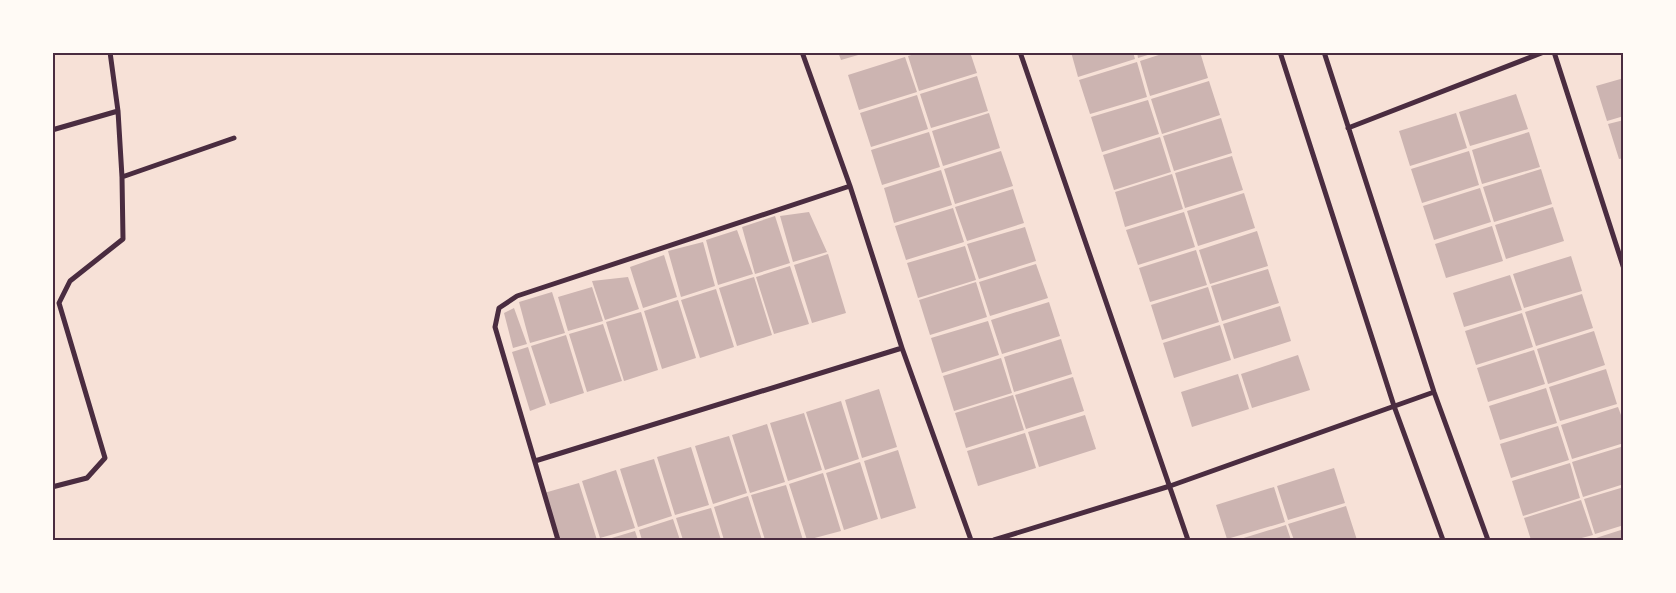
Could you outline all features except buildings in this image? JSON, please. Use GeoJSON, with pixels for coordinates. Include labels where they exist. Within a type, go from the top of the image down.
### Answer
{"type":"FeatureCollection","features":[{"type":"Feature","properties":{"kind":"street"},"geometry":{"type":"LineString","coordinates":[[52,487],[87,478],[105,458],[59,303],[70,280],[123,239],[118,111],[110,52]]}},
{"type":"Feature","properties":{"kind":"street"},"geometry":{"type":"LineString","coordinates":[[802,52],[850,186],[902,348],[971,540]]}},
{"type":"Feature","properties":{"kind":"street"},"geometry":{"type":"LineString","coordinates":[[1020,52],[1188,540]]}},
{"type":"Feature","properties":{"kind":"street"},"geometry":{"type":"LineString","coordinates":[[1280,52],[1394,406],[1443,540]]}},
{"type":"Feature","properties":{"kind":"street"},"geometry":{"type":"LineString","coordinates":[[1324,52],[1434,392],[1488,540]]}},
{"type":"Feature","properties":{"kind":"street"},"geometry":{"type":"LineString","coordinates":[[1348,128],[1544,52]]}},
{"type":"Feature","properties":{"kind":"street"},"geometry":{"type":"LineString","coordinates":[[1554,52],[1624,269]]}},
{"type":"Feature","properties":{"kind":"street"},"geometry":{"type":"LineString","coordinates":[[52,130],[118,111]]}},
{"type":"Feature","properties":{"kind":"street"},"geometry":{"type":"LineString","coordinates":[[122,177],[234,138]]}},
{"type":"Feature","properties":{"kind":"street"},"geometry":{"type":"LineString","coordinates":[[558,540],[495,327],[499,308],[517,296],[850,186]]}},
{"type":"Feature","properties":{"kind":"street"},"geometry":{"type":"LineString","coordinates":[[535,461],[902,348]]}},
{"type":"Feature","properties":{"kind":"street"},"geometry":{"type":"LineString","coordinates":[[994,540],[1170,486],[1434,392]]}}]}
